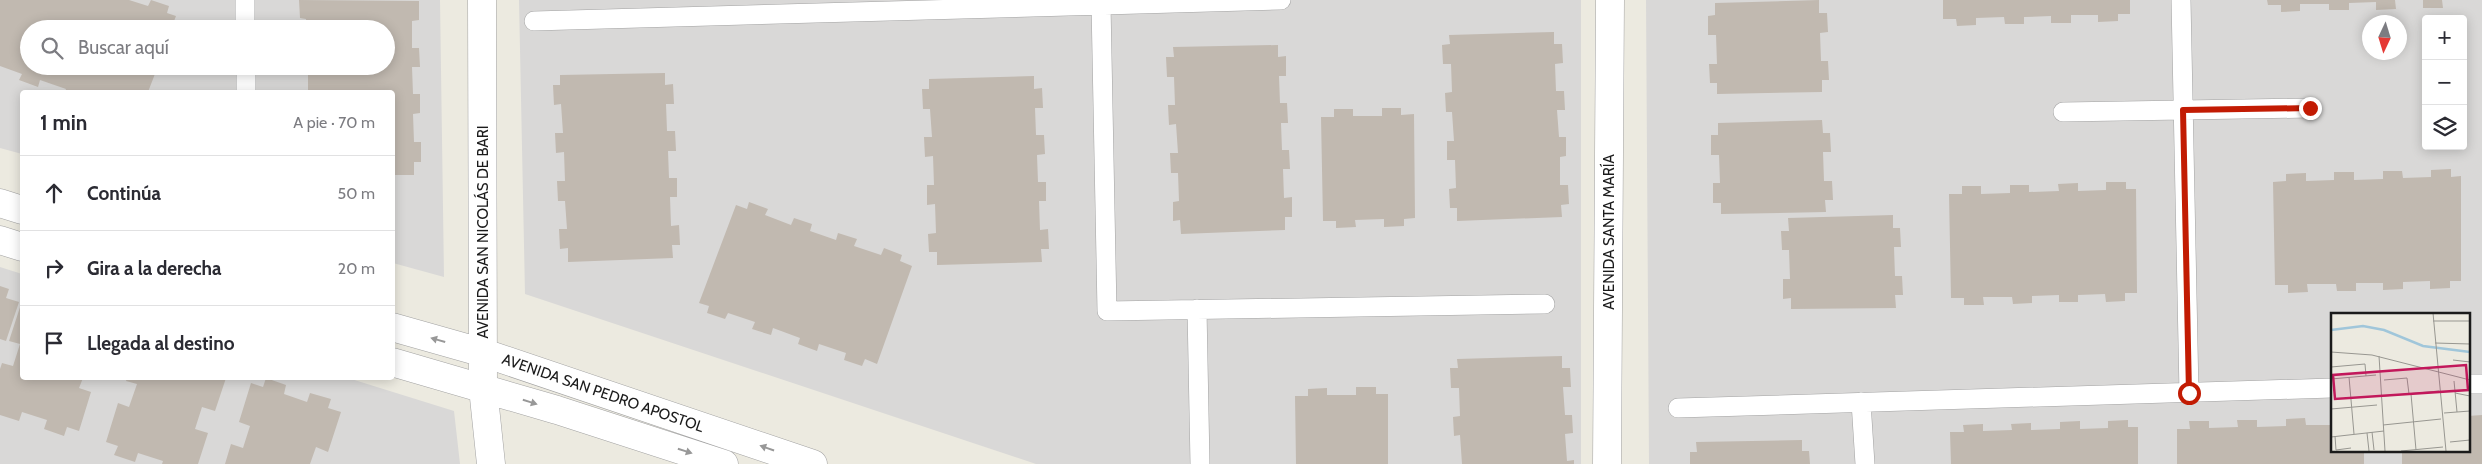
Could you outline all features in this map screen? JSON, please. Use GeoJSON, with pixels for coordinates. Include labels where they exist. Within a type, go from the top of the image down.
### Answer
{"type":"FeatureCollection","features":[{"type":"Feature","properties":{"kind":"street","name":"AVENIDA SAN NICOLÁS DE BARI"},"geometry":{"type":"LineString","coordinates":[[482,0],[483,388],[490,464]]}},
{"type":"Feature","properties":{"kind":"street","name":"AVENIDA SANTA MARÍA"},"geometry":{"type":"LineString","coordinates":[[1607,464],[1610,0]]}},
{"type":"Feature","properties":{"kind":"street"},"geometry":{"type":"LineString","coordinates":[[0,203],[20,209]]}},
{"type":"Feature","properties":{"kind":"street"},"geometry":{"type":"LineString","coordinates":[[0,240],[20,246]]}},
{"type":"Feature","properties":{"kind":"street","name":"AVENIDA SAN PEDRO APOSTOL"},"geometry":{"type":"LineString","coordinates":[[395,328],[484,353],[813,464]]}},
{"type":"Feature","properties":{"kind":"street","name":"AVENIDA SAN PEDRO APOSTOL"},"geometry":{"type":"LineString","coordinates":[[395,363],[483,388],[724,464]]}},
{"type":"Feature","properties":{"kind":"lane"},"geometry":{"type":"LineString","coordinates":[[245,0],[245,20]]}},
{"type":"Feature","properties":{"kind":"lane"},"geometry":{"type":"LineString","coordinates":[[534,22],[1058,2],[1102,4],[1281,0]]}},
{"type":"Feature","properties":{"kind":"lane"},"geometry":{"type":"LineString","coordinates":[[2181,0],[2189,393]]}},
{"type":"Feature","properties":{"kind":"lane"},"geometry":{"type":"LineString","coordinates":[[1102,4],[1107,311],[1545,304]]}},
{"type":"Feature","properties":{"kind":"lane"},"geometry":{"type":"LineString","coordinates":[[246,75],[246,90]]}},
{"type":"Feature","properties":{"kind":"lane"},"geometry":{"type":"LineString","coordinates":[[2063,112],[2310,108]]}},
{"type":"Feature","properties":{"kind":"lane"},"geometry":{"type":"LineString","coordinates":[[1197,309],[1200,464]]}},
{"type":"Feature","properties":{"kind":"lane"},"geometry":{"type":"LineString","coordinates":[[1678,408],[2331,388]]}},
{"type":"Feature","properties":{"kind":"lane"},"geometry":{"type":"LineString","coordinates":[[1861,402],[1864,464]]}},
{"type":"Feature","properties":{"kind":"shaded area"},"geometry":{"type":"Polygon","coordinates":[[[0,0],[440,0],[444,277],[395,264],[395,90],[20,90],[20,153],[0,148],[0,0]]]}},
{"type":"Feature","properties":{"kind":"shaded area"},"geometry":{"type":"Polygon","coordinates":[[[519,0],[1581,0],[1581,464],[1036,464],[525,294],[519,0]]]}},
{"type":"Feature","properties":{"kind":"shaded area"},"geometry":{"type":"Polygon","coordinates":[[[1646,0],[2482,0],[2482,464],[1649,464],[1646,0]]]}},
{"type":"Feature","properties":{"kind":"shaded area"},"geometry":{"type":"Polygon","coordinates":[[[0,267],[20,273],[20,380],[354,380],[454,411],[460,464],[0,464],[0,267]]]}},
{"type":"Feature","properties":{"kind":"building"},"geometry":{"type":"Polygon","coordinates":[[[0,0],[129,0],[148,6],[151,0],[169,6],[167,13],[176,16],[174,20],[20,20],[20,73],[0,66],[0,0]]]}},
{"type":"Feature","properties":{"kind":"building"},"geometry":{"type":"Polygon","coordinates":[[[299,0],[419,1],[419,20],[412,21],[412,48],[419,48],[420,67],[412,67],[413,94],[420,94],[420,113],[413,114],[414,142],[421,142],[421,162],[414,162],[414,175],[395,175],[395,90],[308,90],[308,75],[395,75],[395,20],[306,20],[300,18],[299,0]]]}},
{"type":"Feature","properties":{"kind":"building"},"geometry":{"type":"Polygon","coordinates":[[[1819,0],[1819,13],[1827,13],[1828,32],[1820,33],[1821,61],[1828,61],[1829,80],[1822,80],[1822,92],[1717,94],[1717,83],[1710,83],[1709,64],[1717,64],[1716,35],[1708,35],[1708,16],[1715,15],[1715,3],[1819,0]]]}},
{"type":"Feature","properties":{"kind":"building"},"geometry":{"type":"Polygon","coordinates":[[[1943,0],[2130,0],[2130,14],[2118,14],[2118,21],[2098,22],[2098,15],[2071,15],[2071,23],[2051,23],[2051,16],[2024,17],[2024,24],[2005,24],[2004,17],[1976,18],[1976,25],[1957,26],[1956,19],[1943,19],[1943,0]]]}},
{"type":"Feature","properties":{"kind":"building"},"geometry":{"type":"Polygon","coordinates":[[[2267,0],[2395,0],[2396,9],[2376,10],[2376,2],[2349,3],[2349,10],[2329,10],[2329,4],[2300,4],[2300,11],[2281,12],[2281,5],[2268,5],[2267,0]]]}},
{"type":"Feature","properties":{"kind":"building"},"geometry":{"type":"Polygon","coordinates":[[[2423,0],[2442,0],[2443,8],[2423,8],[2423,0]]]}},
{"type":"Feature","properties":{"kind":"building"},"geometry":{"type":"Polygon","coordinates":[[[1554,32],[1554,44],[1562,44],[1563,63],[1555,64],[1556,91],[1564,91],[1565,110],[1557,110],[1559,137],[1566,137],[1566,156],[1560,157],[1560,185],[1568,185],[1569,204],[1561,205],[1562,217],[1457,221],[1457,208],[1450,208],[1449,189],[1456,188],[1455,160],[1447,160],[1447,141],[1454,141],[1452,112],[1446,112],[1445,93],[1452,92],[1451,64],[1443,64],[1442,45],[1450,44],[1449,35],[1554,32]]]}},
{"type":"Feature","properties":{"kind":"building"},"geometry":{"type":"Polygon","coordinates":[[[1278,45],[1278,57],[1286,56],[1286,76],[1279,76],[1280,103],[1287,103],[1288,123],[1281,123],[1282,150],[1289,150],[1290,169],[1283,169],[1284,198],[1292,197],[1292,217],[1285,217],[1285,230],[1181,234],[1180,220],[1173,221],[1173,202],[1179,201],[1178,173],[1171,173],[1170,153],[1178,153],[1176,124],[1169,125],[1168,105],[1175,105],[1174,77],[1167,77],[1166,57],[1174,57],[1173,47],[1278,45]]]}},
{"type":"Feature","properties":{"kind":"building"},"geometry":{"type":"Polygon","coordinates":[[[665,73],[665,85],[673,84],[674,104],[666,104],[667,131],[675,131],[676,151],[668,151],[669,178],[677,178],[677,197],[670,197],[671,226],[679,225],[680,245],[672,245],[673,258],[568,262],[568,248],[560,249],[559,229],[567,229],[565,201],[558,201],[557,181],[565,181],[564,152],[556,153],[555,133],[563,133],[561,104],[554,105],[553,85],[560,85],[560,75],[665,73]]]}},
{"type":"Feature","properties":{"kind":"building"},"geometry":{"type":"Polygon","coordinates":[[[22,75],[155,75],[149,90],[66,90],[40,80],[38,87],[19,80],[22,75]]]}},
{"type":"Feature","properties":{"kind":"building"},"geometry":{"type":"Polygon","coordinates":[[[1034,76],[1034,89],[1042,88],[1043,108],[1035,108],[1036,135],[1044,135],[1045,154],[1037,155],[1038,182],[1046,182],[1046,201],[1039,201],[1040,230],[1048,229],[1049,249],[1041,249],[1042,262],[937,265],[937,252],[929,252],[928,234],[936,233],[935,204],[927,205],[927,185],[934,185],[933,156],[925,157],[924,137],[932,137],[930,109],[923,109],[922,89],[929,89],[929,79],[1034,76]]]}},
{"type":"Feature","properties":{"kind":"building"},"geometry":{"type":"Polygon","coordinates":[[[1382,108],[1401,108],[1401,115],[1414,114],[1415,218],[1404,219],[1404,226],[1384,227],[1384,219],[1355,220],[1356,227],[1336,228],[1336,221],[1323,221],[1321,117],[1334,117],[1334,109],[1353,109],[1353,116],[1382,116],[1382,108]]]}},
{"type":"Feature","properties":{"kind":"building"},"geometry":{"type":"Polygon","coordinates":[[[1822,120],[1823,133],[1830,133],[1831,152],[1823,152],[1824,181],[1832,181],[1833,200],[1825,200],[1826,212],[1721,214],[1721,203],[1713,203],[1713,183],[1720,183],[1719,155],[1711,155],[1711,135],[1718,135],[1718,123],[1822,120]]]}},
{"type":"Feature","properties":{"kind":"building"},"geometry":{"type":"Polygon","coordinates":[[[2451,169],[2451,177],[2461,176],[2461,281],[2450,281],[2450,288],[2430,289],[2430,281],[2403,282],[2403,289],[2383,290],[2383,283],[2356,283],[2356,291],[2337,291],[2336,284],[2307,284],[2308,292],[2288,293],[2288,285],[2275,285],[2273,182],[2286,181],[2286,174],[2306,173],[2306,181],[2334,180],[2334,172],[2354,172],[2354,180],[2383,179],[2383,171],[2402,171],[2403,178],[2431,177],[2431,170],[2451,169]]]}},
{"type":"Feature","properties":{"kind":"building"},"geometry":{"type":"Polygon","coordinates":[[[2106,182],[2126,182],[2126,189],[2136,189],[2137,293],[2125,293],[2125,301],[2106,302],[2105,294],[2078,295],[2078,302],[2059,302],[2059,295],[2032,296],[2032,303],[2013,304],[2012,297],[1983,297],[1984,305],[1964,305],[1964,298],[1951,298],[1949,194],[1962,194],[1962,186],[1981,186],[1981,194],[2010,193],[2010,185],[2029,185],[2029,192],[2059,191],[2058,184],[2078,183],[2078,191],[2106,190],[2106,182]]]}},
{"type":"Feature","properties":{"kind":"building"},"geometry":{"type":"Polygon","coordinates":[[[749,202],[768,209],[765,215],[791,225],[794,218],[812,224],[810,231],[836,240],[838,233],[857,239],[854,246],[881,255],[884,248],[902,255],[900,261],[912,266],[877,364],[865,359],[862,366],[844,360],[846,353],[819,344],[817,351],[798,344],[800,338],[773,328],[771,335],[752,329],[755,322],[728,313],[725,319],[707,313],[709,306],[699,303],[736,205],[747,209],[749,202]]]}},
{"type":"Feature","properties":{"kind":"building"},"geometry":{"type":"Polygon","coordinates":[[[1893,215],[1893,228],[1900,228],[1901,247],[1894,247],[1895,276],[1902,276],[1903,295],[1895,295],[1896,308],[1791,309],[1791,298],[1783,299],[1783,279],[1790,279],[1789,250],[1782,250],[1781,231],[1789,231],[1788,218],[1893,215]]]}},
{"type":"Feature","properties":{"kind":"building"},"geometry":{"type":"Polygon","coordinates":[[[0,286],[9,289],[6,298],[19,302],[6,341],[0,339],[0,286]]]}},
{"type":"Feature","properties":{"kind":"building"},"geometry":{"type":"Polygon","coordinates":[[[20,307],[20,344],[9,341],[20,307]]]}},
{"type":"Feature","properties":{"kind":"building"},"geometry":{"type":"Polygon","coordinates":[[[20,344],[20,380],[82,380],[79,388],[91,392],[79,431],[67,427],[64,436],[44,429],[47,420],[22,412],[19,421],[0,415],[0,369],[2,363],[13,366],[20,344]]]}},
{"type":"Feature","properties":{"kind":"building"},"geometry":{"type":"Polygon","coordinates":[[[1562,356],[1562,368],[1570,368],[1571,387],[1563,387],[1565,415],[1572,415],[1573,433],[1565,434],[1567,461],[1574,460],[1574,464],[1462,464],[1460,435],[1454,436],[1453,417],[1460,416],[1459,388],[1451,388],[1450,368],[1458,368],[1457,359],[1562,356]]]}},
{"type":"Feature","properties":{"kind":"building"},"geometry":{"type":"Polygon","coordinates":[[[225,380],[215,411],[202,407],[195,429],[208,433],[198,464],[162,464],[163,461],[138,453],[135,462],[114,455],[118,446],[106,442],[118,403],[129,407],[137,384],[126,381],[225,380]]]}},
{"type":"Feature","properties":{"kind":"building"},"geometry":{"type":"Polygon","coordinates":[[[265,380],[272,380],[286,385],[284,394],[307,402],[310,393],[331,399],[328,408],[341,412],[328,452],[316,447],[310,464],[225,464],[231,444],[243,448],[250,426],[239,422],[251,383],[263,387],[265,380]]]}},
{"type":"Feature","properties":{"kind":"building"},"geometry":{"type":"Polygon","coordinates":[[[1356,387],[1376,387],[1376,394],[1388,394],[1388,464],[1296,464],[1295,396],[1308,396],[1308,389],[1327,388],[1327,395],[1356,395],[1356,387]]]}},
{"type":"Feature","properties":{"kind":"building"},"geometry":{"type":"Polygon","coordinates":[[[2482,415],[2482,464],[2402,464],[2402,452],[2470,452],[2470,416],[2482,415]]]}},
{"type":"Feature","properties":{"kind":"building"},"geometry":{"type":"Polygon","coordinates":[[[2305,418],[2306,425],[2331,425],[2331,452],[2364,452],[2364,464],[2177,464],[2177,429],[2190,429],[2189,421],[2209,421],[2209,428],[2238,427],[2237,420],[2257,420],[2257,427],[2286,426],[2286,419],[2305,418]]]}},
{"type":"Feature","properties":{"kind":"building"},"geometry":{"type":"Polygon","coordinates":[[[2128,420],[2128,427],[2138,427],[2138,464],[1951,464],[1950,432],[1964,432],[1963,425],[1983,424],[1983,431],[2012,430],[2011,424],[2031,423],[2031,430],[2060,429],[2060,422],[2080,421],[2080,429],[2108,428],[2108,421],[2128,420]]]}},
{"type":"Feature","properties":{"kind":"building"},"geometry":{"type":"Polygon","coordinates":[[[1802,440],[1802,451],[1809,451],[1810,464],[1690,464],[1690,452],[1697,452],[1696,442],[1802,440]]]}},
{"type":"Feature","properties":{"kind":"route"},"geometry":{"type":"LineString","coordinates":[[2189,393],[2183,110],[2310,108]]}}]}
